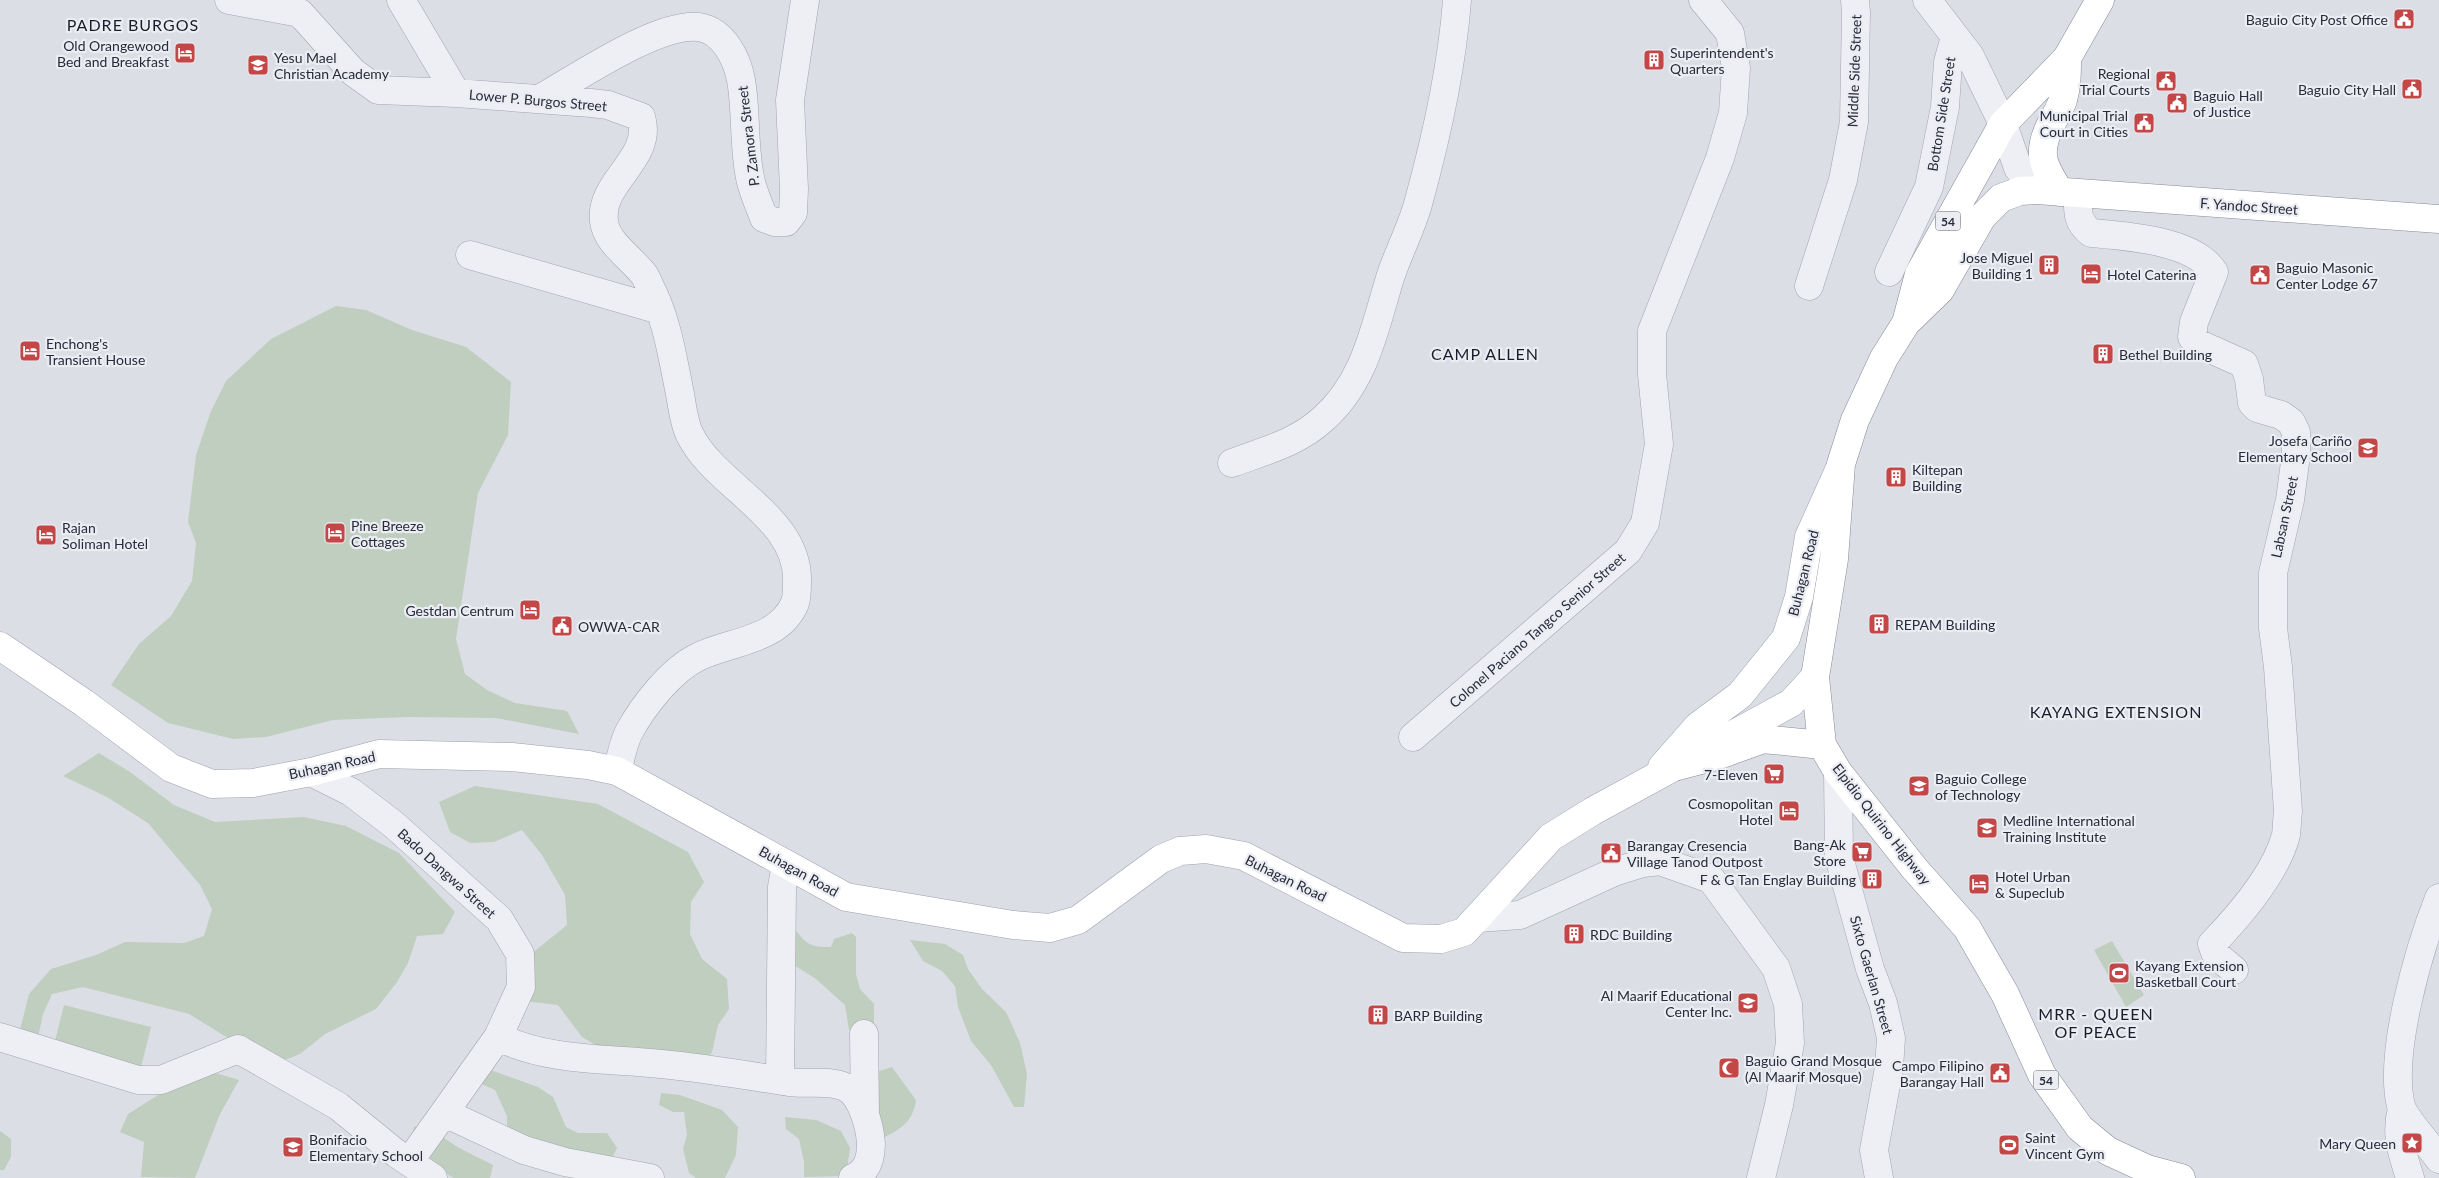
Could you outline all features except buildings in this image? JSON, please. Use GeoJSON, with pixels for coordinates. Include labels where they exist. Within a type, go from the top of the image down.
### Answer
{"type":"FeatureCollection","features":[{"type":"Feature","properties":{"kind":"main road","name":"54"},"geometry":{"type":"LineString","coordinates":[[2002,124],[2067,58],[2100,0]]}},
{"type":"Feature","properties":{"kind":"main road"},"geometry":{"type":"LineString","coordinates":[[2058,192],[2042,155],[2044,138],[2063,101],[2067,58]]}},
{"type":"Feature","properties":{"kind":"main road","name":"Elpidio Quirino Highway"},"geometry":{"type":"LineString","coordinates":[[1906,323],[1918,274],[2002,124]]}},
{"type":"Feature","properties":{"kind":"main road","name":"Elpidio Quirino Highway"},"geometry":{"type":"LineString","coordinates":[[2058,192],[2020,191],[2001,198],[1982,218],[1940,290],[1906,323],[1884,358],[1855,420],[1841,464],[1834,559],[1815,677],[1822,745],[1838,772],[1914,868],[1967,928],[2005,994],[2042,1075],[2080,1128],[2108,1151],[2147,1169],[2181,1178]]}},
{"type":"Feature","properties":{"kind":"main road","name":"F. Yandoc Street"},"geometry":{"type":"LineString","coordinates":[[2058,192],[2439,219]]}},
{"type":"Feature","properties":{"kind":"main road","name":"Buhagan Road"},"geometry":{"type":"LineString","coordinates":[[1649,781],[1698,726],[1740,695],[1786,638],[1799,597],[1809,537],[1841,464]]}},
{"type":"Feature","properties":{"kind":"main road","name":"Buhagan Road"},"geometry":{"type":"LineString","coordinates":[[0,646],[84,703],[171,768],[212,784],[253,783],[311,772],[379,754],[512,757],[588,765],[617,771],[846,897],[1013,926],[1050,928],[1078,920],[1108,895],[1161,859],[1180,851],[1206,848],[1244,856],[1403,938],[1442,939],[1464,932],[1551,837],[1592,810],[1678,766],[1791,703],[1815,677]]}},
{"type":"Feature","properties":{"kind":"main road"},"geometry":{"type":"LineString","coordinates":[[1678,766],[1716,756],[1762,739],[1822,745]]}},
{"type":"Feature","properties":{"kind":"street","name":"Lower P. Burgos Street"},"geometry":{"type":"LineString","coordinates":[[229,0],[300,13],[353,72],[378,90],[541,98],[608,105],[641,117],[645,130],[642,145],[606,202],[604,221],[611,237],[644,276],[660,310],[669,341],[689,433],[701,452],[777,529],[790,550],[797,575],[796,601],[787,617],[764,634],[697,657],[659,687],[628,733],[617,771]]}},
{"type":"Feature","properties":{"kind":"street"},"geometry":{"type":"LineString","coordinates":[[401,0],[456,93]]}},
{"type":"Feature","properties":{"kind":"street","name":"P. Zamora Street"},"geometry":{"type":"LineString","coordinates":[[541,98],[636,45],[664,33],[699,27],[717,35],[734,54],[741,80],[751,182],[764,218],[775,222],[786,222],[793,213],[794,189],[790,100],[806,0]]}},
{"type":"Feature","properties":{"kind":"street"},"geometry":{"type":"LineString","coordinates":[[1232,463],[1295,440],[1323,419],[1348,392],[1360,374],[1370,350],[1390,277],[1418,205],[1448,72],[1457,0]]}},
{"type":"Feature","properties":{"kind":"street","name":"Colonel Paciano Tangco Senior Street"},"geometry":{"type":"LineString","coordinates":[[1413,737],[1628,551],[1645,523],[1659,444],[1652,374],[1652,331],[1720,158],[1733,113],[1736,68],[1730,33],[1703,0]]}},
{"type":"Feature","properties":{"kind":"street","name":"Middle Side Street"},"geometry":{"type":"LineString","coordinates":[[1809,286],[1843,180],[1854,122],[1856,13],[1854,0]]}},
{"type":"Feature","properties":{"kind":"street"},"geometry":{"type":"LineString","coordinates":[[1927,0],[1970,56],[2002,124],[2018,168],[2058,192]]}},
{"type":"Feature","properties":{"kind":"street","name":"Bottom Side Street"},"geometry":{"type":"LineString","coordinates":[[1889,272],[1929,187],[1944,107],[1948,62],[1955,37]]}},
{"type":"Feature","properties":{"kind":"street","name":"Labsan Street"},"geometry":{"type":"LineString","coordinates":[[2058,192],[2091,233],[2153,240],[2198,256],[2208,262],[2214,272],[2194,322],[2192,337],[2197,343],[2244,364],[2249,379],[2252,403],[2256,408],[2282,415],[2291,422],[2296,432],[2296,455],[2290,500],[2273,573],[2273,628],[2278,668],[2288,811],[2286,834],[2276,857],[2258,889],[2212,944],[2216,955],[2234,970]]}},
{"type":"Feature","properties":{"kind":"street"},"geometry":{"type":"LineString","coordinates":[[470,255],[660,310]]}},
{"type":"Feature","properties":{"kind":"street","name":"Bado Dangwa Street"},"geometry":{"type":"LineString","coordinates":[[311,772],[351,792],[393,824],[499,919],[520,954],[521,987],[498,1037],[409,1162]]}},
{"type":"Feature","properties":{"kind":"street","name":"Sixto Gaerlan Street"},"geometry":{"type":"LineString","coordinates":[[1838,772],[1839,857],[1870,968],[1883,1004],[1891,1038],[1889,1068],[1874,1150],[1879,1178]]}},
{"type":"Feature","properties":{"kind":"street"},"geometry":{"type":"LineString","coordinates":[[1478,918],[1520,915],[1597,879],[1643,863],[1660,861],[1711,879],[1776,968],[1788,1004],[1790,1043],[1779,1104],[1761,1178]]}},
{"type":"Feature","properties":{"kind":"street"},"geometry":{"type":"LineString","coordinates":[[780,1080],[782,887],[786,864]]}},
{"type":"Feature","properties":{"kind":"street"},"geometry":{"type":"LineString","coordinates":[[2410,1178],[2402,1154],[2397,1125],[2402,1109],[2397,1079],[2404,1024],[2426,929],[2439,898]]}},
{"type":"Feature","properties":{"kind":"street"},"geometry":{"type":"LineString","coordinates":[[864,1034],[865,1114]]}},
{"type":"Feature","properties":{"kind":"street"},"geometry":{"type":"LineString","coordinates":[[0,1037],[138,1080],[161,1080],[238,1049],[338,1106],[409,1162],[433,1178]]}},
{"type":"Feature","properties":{"kind":"street"},"geometry":{"type":"LineString","coordinates":[[498,1037],[529,1050],[557,1057],[659,1064],[780,1080],[822,1082],[847,1088],[860,1104],[870,1127],[871,1156],[867,1167],[853,1178]]}},
{"type":"Feature","properties":{"kind":"street"},"geometry":{"type":"LineString","coordinates":[[2402,1109],[2439,1159]]}},
{"type":"Feature","properties":{"kind":"street"},"geometry":{"type":"LineString","coordinates":[[445,1113],[524,1150],[565,1162],[650,1178]]}},
{"type":"Feature","properties":{"kind":"green space"},"geometry":{"type":"Polygon","coordinates":[[[336,306],[366,310],[412,330],[466,347],[511,382],[508,435],[478,493],[456,639],[465,674],[487,690],[515,703],[567,711],[579,734],[496,718],[408,717],[333,720],[266,737],[233,739],[168,723],[111,685],[139,644],[171,616],[192,581],[196,543],[188,522],[196,455],[211,411],[226,381],[271,339],[336,306]]]}},
{"type":"Feature","properties":{"kind":"green space"},"geometry":{"type":"Polygon","coordinates":[[[99,753],[130,772],[174,805],[215,822],[304,817],[346,826],[399,853],[455,912],[443,934],[417,936],[408,963],[397,982],[376,1009],[325,1034],[300,1054],[272,1065],[189,1014],[83,987],[52,994],[43,1014],[37,1042],[19,1034],[29,994],[51,969],[96,955],[125,942],[184,943],[204,936],[212,909],[200,885],[148,823],[107,797],[63,776],[99,753]]]}},
{"type":"Feature","properties":{"kind":"green space"},"geometry":{"type":"Polygon","coordinates":[[[475,786],[598,804],[688,852],[704,882],[691,902],[690,934],[702,959],[727,979],[729,1009],[718,1025],[712,1052],[704,1066],[604,1050],[582,1037],[558,1005],[515,1000],[531,954],[567,925],[565,895],[542,855],[522,830],[494,842],[470,843],[450,832],[439,802],[475,786]]]}},
{"type":"Feature","properties":{"kind":"green space"},"geometry":{"type":"Polygon","coordinates":[[[794,928],[810,944],[818,946],[831,947],[834,939],[852,933],[856,937],[856,974],[860,989],[874,1004],[874,1024],[862,1037],[849,1030],[845,1005],[816,979],[789,962],[794,928]]]}},
{"type":"Feature","properties":{"kind":"green space"},"geometry":{"type":"Polygon","coordinates":[[[910,940],[945,944],[963,955],[968,969],[982,989],[1006,1012],[1020,1043],[1027,1074],[1024,1107],[1014,1107],[991,1065],[971,1041],[958,1007],[955,986],[942,971],[923,961],[910,940]]]}},
{"type":"Feature","properties":{"kind":"green space","name":"Kayang Extension Basketball Court"},"geometry":{"type":"Polygon","coordinates":[[[2112,941],[2144,995],[2126,1007],[2094,950],[2112,941]]]}},
{"type":"Feature","properties":{"kind":"green space"},"geometry":{"type":"Polygon","coordinates":[[[64,1005],[151,1027],[140,1071],[53,1049],[64,1005]]]}},
{"type":"Feature","properties":{"kind":"green space"},"geometry":{"type":"Polygon","coordinates":[[[892,1067],[916,1100],[908,1121],[897,1130],[877,1141],[870,1074],[892,1067]]]}},
{"type":"Feature","properties":{"kind":"green space"},"geometry":{"type":"Polygon","coordinates":[[[488,1069],[538,1087],[553,1097],[566,1127],[578,1133],[607,1133],[617,1148],[611,1160],[580,1165],[507,1128],[507,1116],[495,1090],[462,1075],[488,1069]]]}},
{"type":"Feature","properties":{"kind":"green space"},"geometry":{"type":"Polygon","coordinates":[[[209,1071],[239,1080],[220,1114],[195,1178],[141,1177],[144,1142],[120,1132],[128,1114],[195,1072],[209,1071]]]}},
{"type":"Feature","properties":{"kind":"green space"},"geometry":{"type":"Polygon","coordinates":[[[661,1093],[680,1095],[722,1110],[738,1127],[736,1155],[725,1178],[696,1178],[689,1173],[683,1149],[687,1135],[684,1112],[673,1112],[659,1105],[661,1093]]]}},
{"type":"Feature","properties":{"kind":"green space"},"geometry":{"type":"Polygon","coordinates":[[[785,1117],[816,1120],[841,1131],[850,1148],[846,1176],[804,1177],[804,1162],[799,1139],[786,1129],[785,1117]]]}},
{"type":"Feature","properties":{"kind":"green space"},"geometry":{"type":"Polygon","coordinates":[[[414,1127],[429,1128],[459,1148],[493,1165],[490,1178],[454,1178],[450,1176],[424,1154],[413,1131],[414,1127]]]}},
{"type":"Feature","properties":{"kind":"green space"},"geometry":{"type":"Polygon","coordinates":[[[0,1131],[11,1139],[11,1157],[4,1170],[0,1170],[0,1131]]]}},
{"type":"Feature","properties":{"kind":"place","name":"Baguio City Post Office"},"geometry":{"type":"Point","coordinates":[2404,19]}},
{"type":"Feature","properties":{"kind":"place","name":"Old Orangewood Bed and Breakfast"},"geometry":{"type":"Point","coordinates":[185,53]}},
{"type":"Feature","properties":{"kind":"place","name":"Superintendent's Quarters"},"geometry":{"type":"Point","coordinates":[1654,60]}},
{"type":"Feature","properties":{"kind":"place","name":"Yesu Mael Christian Academy"},"geometry":{"type":"Point","coordinates":[258,65]}},
{"type":"Feature","properties":{"kind":"place","name":"Regional Trial Courts"},"geometry":{"type":"Point","coordinates":[2166,81]}},
{"type":"Feature","properties":{"kind":"place","name":"Baguio City Hall"},"geometry":{"type":"Point","coordinates":[2412,89]}},
{"type":"Feature","properties":{"kind":"place","name":"Baguio Hall of Justice"},"geometry":{"type":"Point","coordinates":[2177,103]}},
{"type":"Feature","properties":{"kind":"place","name":"Municipal Trial Court in Cities"},"geometry":{"type":"Point","coordinates":[2144,123]}},
{"type":"Feature","properties":{"kind":"place","name":"Jose Miguel Building 1"},"geometry":{"type":"Point","coordinates":[2049,265]}},
{"type":"Feature","properties":{"kind":"place","name":"Hotel Caterina"},"geometry":{"type":"Point","coordinates":[2091,274]}},
{"type":"Feature","properties":{"kind":"place","name":"Baguio Masonic Center Lodge 67"},"geometry":{"type":"Point","coordinates":[2260,275]}},
{"type":"Feature","properties":{"kind":"place","name":"Enchong's Transient House"},"geometry":{"type":"Point","coordinates":[30,351]}},
{"type":"Feature","properties":{"kind":"place","name":"Bethel Building"},"geometry":{"type":"Point","coordinates":[2103,354]}},
{"type":"Feature","properties":{"kind":"place","name":"Josefa Cariño Elementary School"},"geometry":{"type":"Point","coordinates":[2368,448]}},
{"type":"Feature","properties":{"kind":"place","name":"Kiltepan Building"},"geometry":{"type":"Point","coordinates":[1896,477]}},
{"type":"Feature","properties":{"kind":"place","name":"Pine Breeze Cottages"},"geometry":{"type":"Point","coordinates":[335,533]}},
{"type":"Feature","properties":{"kind":"place","name":"Rajan Soliman Hotel"},"geometry":{"type":"Point","coordinates":[46,535]}},
{"type":"Feature","properties":{"kind":"place","name":"Gestdan Centrum"},"geometry":{"type":"Point","coordinates":[530,610]}},
{"type":"Feature","properties":{"kind":"place","name":"REPAM Building"},"geometry":{"type":"Point","coordinates":[1879,624]}},
{"type":"Feature","properties":{"kind":"place","name":"OWWA-CAR"},"geometry":{"type":"Point","coordinates":[562,626]}},
{"type":"Feature","properties":{"kind":"place","name":"7-Eleven"},"geometry":{"type":"Point","coordinates":[1774,774]}},
{"type":"Feature","properties":{"kind":"place","name":"Baguio College of Technology"},"geometry":{"type":"Point","coordinates":[1919,786]}},
{"type":"Feature","properties":{"kind":"place","name":"Cosmopolitan Hotel"},"geometry":{"type":"Point","coordinates":[1789,811]}},
{"type":"Feature","properties":{"kind":"place","name":"Medline International Training Institute"},"geometry":{"type":"Point","coordinates":[1987,828]}},
{"type":"Feature","properties":{"kind":"place","name":"Bang-Ak Store"},"geometry":{"type":"Point","coordinates":[1862,852]}},
{"type":"Feature","properties":{"kind":"place","name":"Barangay Cresencia Village Tanod Outpost"},"geometry":{"type":"Point","coordinates":[1611,853]}},
{"type":"Feature","properties":{"kind":"place","name":"F & G Tan Englay Building"},"geometry":{"type":"Point","coordinates":[1872,879]}},
{"type":"Feature","properties":{"kind":"place","name":"Hotel Urban & Supeclub"},"geometry":{"type":"Point","coordinates":[1979,884]}},
{"type":"Feature","properties":{"kind":"place","name":"RDC Building"},"geometry":{"type":"Point","coordinates":[1574,934]}},
{"type":"Feature","properties":{"kind":"place","name":"Kayang Extension Basketball Court"},"geometry":{"type":"Point","coordinates":[2119,973]}},
{"type":"Feature","properties":{"kind":"place","name":"Al Maarif Educational Center Inc."},"geometry":{"type":"Point","coordinates":[1748,1003]}},
{"type":"Feature","properties":{"kind":"place","name":"BARP Building"},"geometry":{"type":"Point","coordinates":[1378,1015]}},
{"type":"Feature","properties":{"kind":"place","name":"Baguio Grand Mosque (Al Maarif Mosque)"},"geometry":{"type":"Point","coordinates":[1729,1068]}},
{"type":"Feature","properties":{"kind":"place","name":"Campo Filipino Barangay Hall"},"geometry":{"type":"Point","coordinates":[2000,1073]}},
{"type":"Feature","properties":{"kind":"place","name":"Mary Queen"},"geometry":{"type":"Point","coordinates":[2412,1143]}},
{"type":"Feature","properties":{"kind":"place","name":"Saint Vincent Gym"},"geometry":{"type":"Point","coordinates":[2009,1145]}},
{"type":"Feature","properties":{"kind":"place","name":"Bonifacio Elementary School"},"geometry":{"type":"Point","coordinates":[293,1147]}},
{"type":"Feature","properties":{"kind":"district","name":"PADRE BURGOS"},"geometry":{"type":"Point","coordinates":[133,24]}},
{"type":"Feature","properties":{"kind":"district","name":"CAMP ALLEN"},"geometry":{"type":"Point","coordinates":[1485,353]}},
{"type":"Feature","properties":{"kind":"district","name":"KAYANG EXTENSION"},"geometry":{"type":"Point","coordinates":[2116,711]}},
{"type":"Feature","properties":{"kind":"district","name":"MRR - QUEEN OF PEACE"},"geometry":{"type":"Point","coordinates":[2096,1022]}}]}
